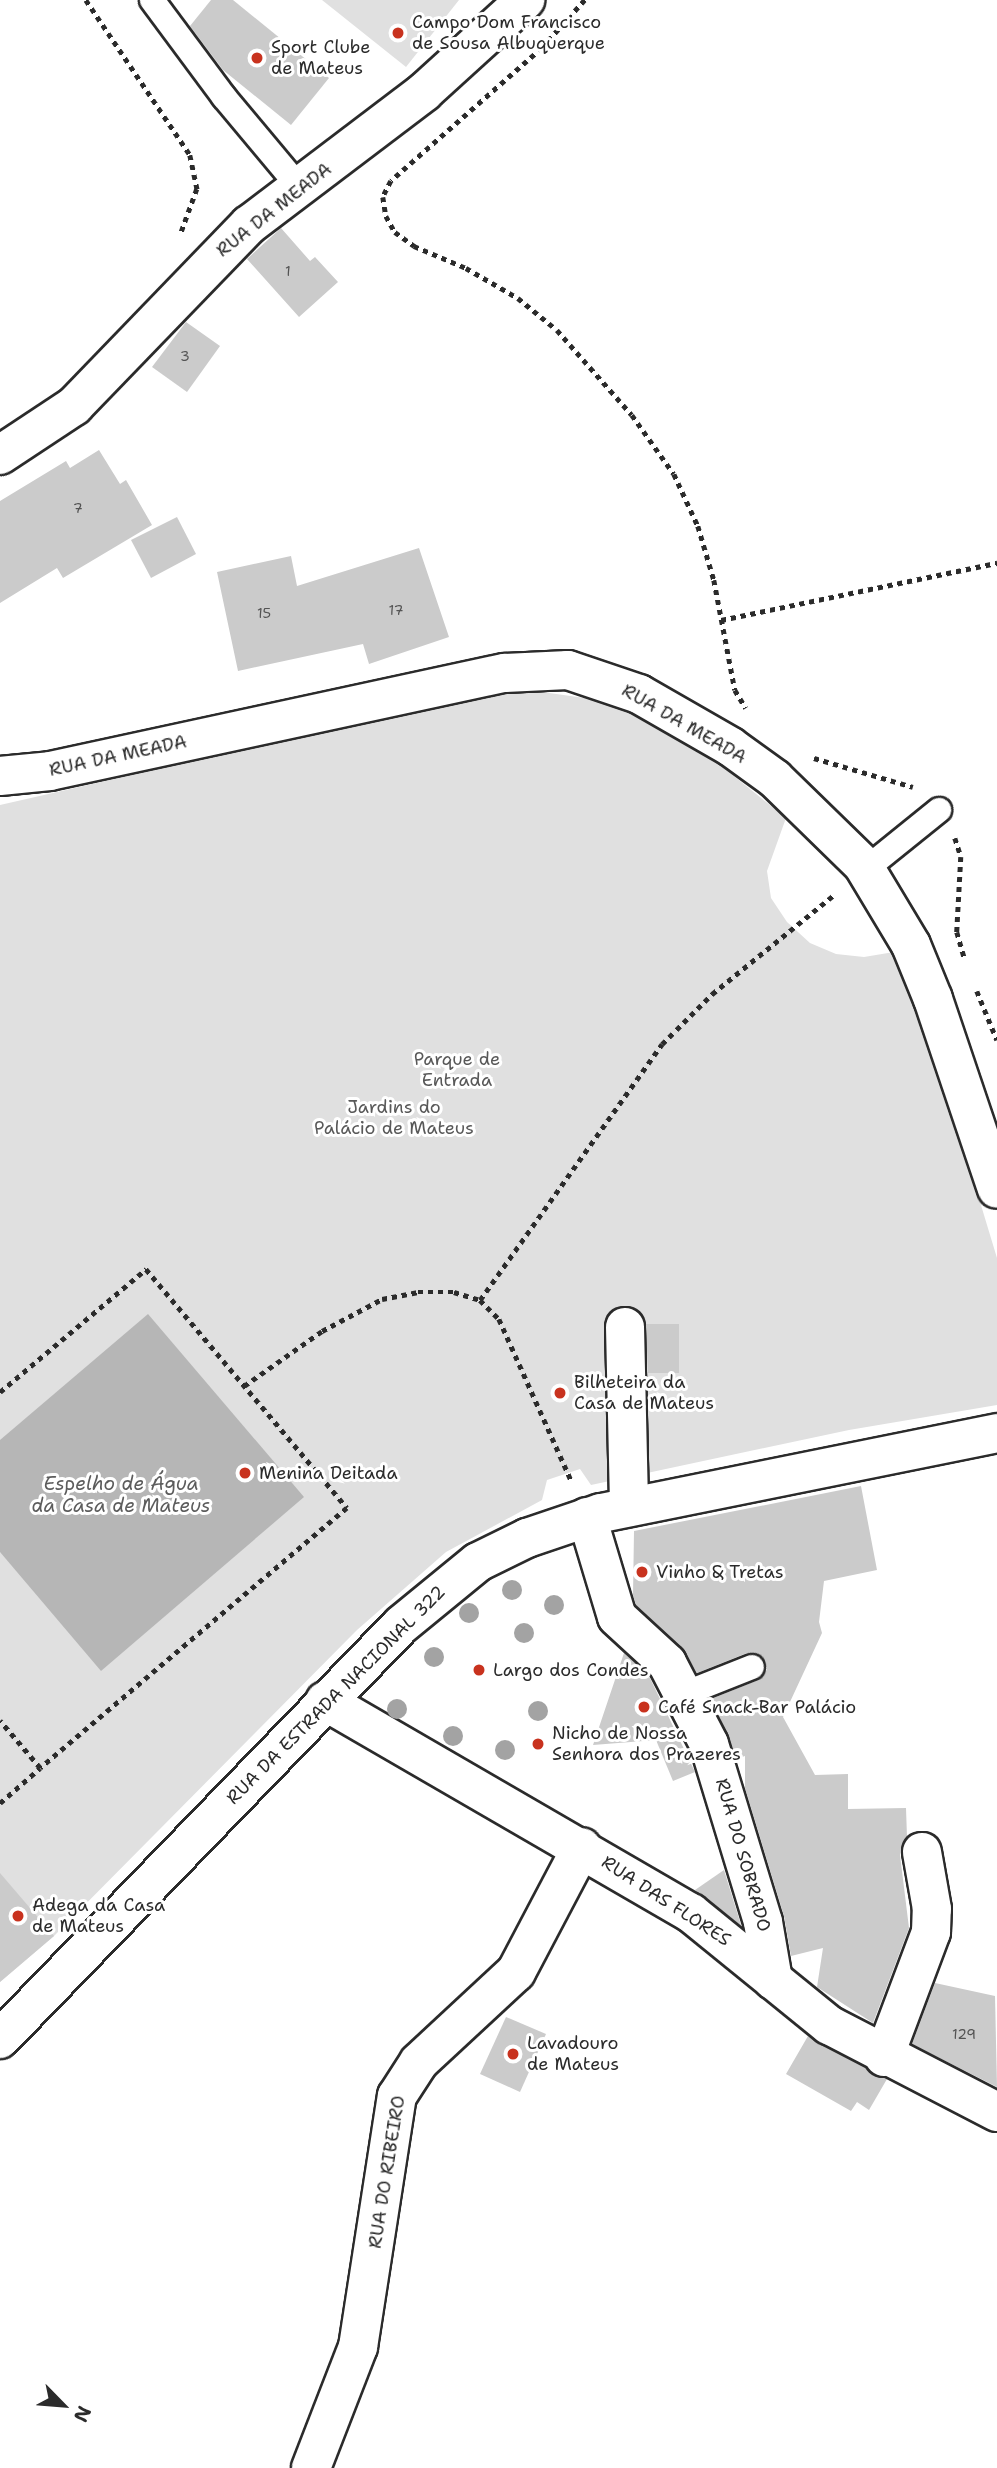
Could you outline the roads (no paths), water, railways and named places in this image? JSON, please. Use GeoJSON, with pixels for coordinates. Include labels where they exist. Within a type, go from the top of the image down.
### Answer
{"type":"FeatureCollection","features":[{"type":"Feature","properties":{"kind":"street","name":"RUA DA MEADA"},"geometry":{"type":"LineString","coordinates":[[0,454],[74,406],[211,260],[424,92],[525,0]]}},
{"type":"Feature","properties":{"kind":"street","name":"RUA DA MEADA"},"geometry":{"type":"LineString","coordinates":[[0,776],[50,771],[505,673],[568,670],[639,694],[731,747],[812,813],[866,869],[911,945],[933,999],[997,1189]]}},
{"type":"Feature","properties":{"kind":"street"},"geometry":{"type":"LineString","coordinates":[[625,1327],[629,1507]]}},
{"type":"Feature","properties":{"kind":"street","name":"RUA DA ESTRADA NACIONAL 322"},"geometry":{"type":"LineString","coordinates":[[0,2039],[325,1701],[401,1625],[467,1569],[527,1538],[587,1517],[997,1433]]}},
{"type":"Feature","properties":{"kind":"street","name":"RUA DO SOBRADO"},"geometry":{"type":"LineString","coordinates":[[587,1517],[617,1616],[667,1663],[719,1771],[766,1933],[773,1980]]}},
{"type":"Feature","properties":{"kind":"street","name":"RUA DAS FLORES"},"geometry":{"type":"LineString","coordinates":[[325,1701],[582,1847],[719,1932],[829,2025],[884,2057],[997,2112]]}},
{"type":"Feature","properties":{"kind":"street","name":"RUA DO RIBEIRO"},"geometry":{"type":"LineString","coordinates":[[312,2468],[358,2347],[397,2095],[419,2062],[482,2008],[516,1972],[582,1847]]}},
{"type":"Feature","properties":{"kind":"street"},"geometry":{"type":"LineString","coordinates":[[884,2057],[931,1932],[932,1909],[922,1852]]}},
{"type":"Feature","properties":{"kind":"lane"},"geometry":{"type":"LineString","coordinates":[[152,0],[224,97],[301,189]]}},
{"type":"Feature","properties":{"kind":"lane"},"geometry":{"type":"LineString","coordinates":[[866,869],[939,810]]}},
{"type":"Feature","properties":{"kind":"lane"},"geometry":{"type":"LineString","coordinates":[[684,1694],[752,1667]]}},
{"type":"Feature","properties":{"kind":"water","name":"Espelho de Água da Casa de Mateus"},"geometry":{"type":"Polygon","coordinates":[[[148,1314],[304,1497],[101,1671],[0,1552],[0,1440],[148,1314]]]}},
{"type":"Feature","properties":{"kind":"place","name":"Campo Dom Francisco de Sousa Albuquerque"},"geometry":{"type":"Point","coordinates":[398,33]}},
{"type":"Feature","properties":{"kind":"place","name":"Sport Clube de Mateus"},"geometry":{"type":"Point","coordinates":[257,58]}},
{"type":"Feature","properties":{"kind":"place","name":"Bilheteira da Casa de Mateus"},"geometry":{"type":"Point","coordinates":[560,1393]}},
{"type":"Feature","properties":{"kind":"place","name":"Menina Deitada"},"geometry":{"type":"Point","coordinates":[245,1473]}},
{"type":"Feature","properties":{"kind":"place","name":"Vinho & Tretas"},"geometry":{"type":"Point","coordinates":[642,1572]}},
{"type":"Feature","properties":{"kind":"place","name":"Largo dos Condes"},"geometry":{"type":"Point","coordinates":[479,1670]}},
{"type":"Feature","properties":{"kind":"place","name":"Café Snack-Bar Palácio"},"geometry":{"type":"Point","coordinates":[644,1707]}},
{"type":"Feature","properties":{"kind":"place","name":"Nicho de Nossa Senhora dos Prazeres"},"geometry":{"type":"Point","coordinates":[538,1744]}},
{"type":"Feature","properties":{"kind":"place","name":"Adega da Casa de Mateus"},"geometry":{"type":"Point","coordinates":[18,1916]}},
{"type":"Feature","properties":{"kind":"place","name":"Lavadouro de Mateus"},"geometry":{"type":"Point","coordinates":[513,2054]}},
{"type":"Feature","properties":{"kind":"park label","name":"Parque de Entrada"},"geometry":{"type":"Point","coordinates":[457,1070]}},
{"type":"Feature","properties":{"kind":"park label","name":"Jardins do Palácio de Mateus"},"geometry":{"type":"Point","coordinates":[394,1118]}}]}
